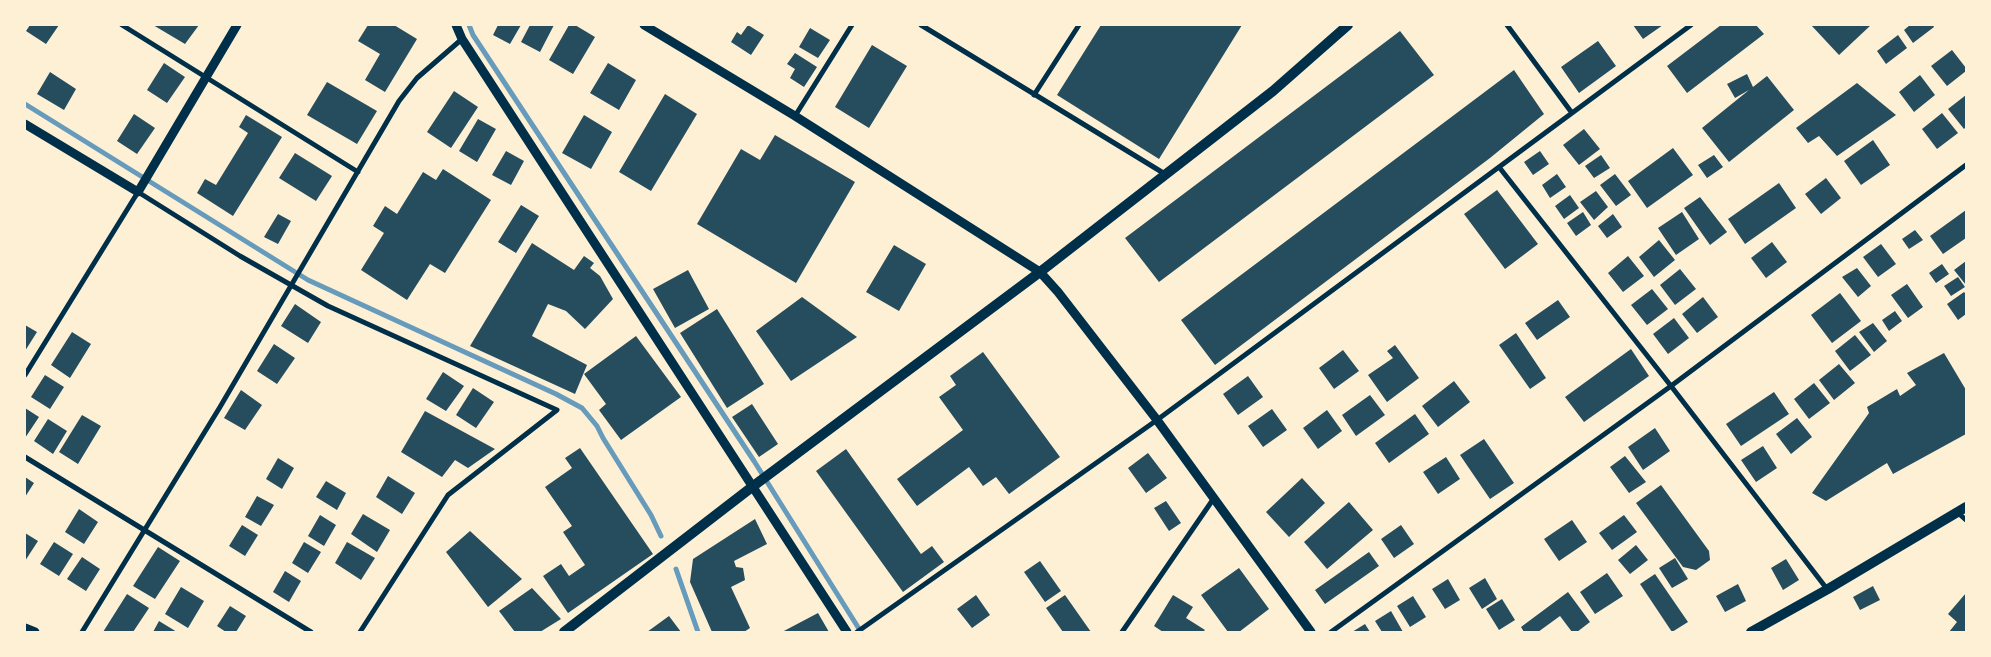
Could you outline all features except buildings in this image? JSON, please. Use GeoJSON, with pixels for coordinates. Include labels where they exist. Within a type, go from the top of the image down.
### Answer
{"type":"FeatureCollection","features":[{"type":"Feature","properties":{"kind":"main road"},"geometry":{"type":"LineString","coordinates":[[564,632],[752,487],[1040,272],[1273,91],[1348,25]]}},
{"type":"Feature","properties":{"kind":"main road"},"geometry":{"type":"LineString","coordinates":[[1751,632],[1961,510]]}},
{"type":"Feature","properties":{"kind":"street"},"geometry":{"type":"LineString","coordinates":[[122,25],[358,172]]}},
{"type":"Feature","properties":{"kind":"street"},"geometry":{"type":"LineString","coordinates":[[25,375],[138,192],[205,76],[237,25]]}},
{"type":"Feature","properties":{"kind":"street"},"geometry":{"type":"LineString","coordinates":[[456,25],[462,39],[847,632]]}},
{"type":"Feature","properties":{"kind":"street"},"geometry":{"type":"LineString","coordinates":[[644,25],[795,116],[1040,272],[1058,292],[1157,420],[1311,632]]}},
{"type":"Feature","properties":{"kind":"street"},"geometry":{"type":"LineString","coordinates":[[795,116],[852,25]]}},
{"type":"Feature","properties":{"kind":"street"},"geometry":{"type":"LineString","coordinates":[[921,25],[1034,96],[1165,174]]}},
{"type":"Feature","properties":{"kind":"street"},"geometry":{"type":"LineString","coordinates":[[1034,96],[1079,25]]}},
{"type":"Feature","properties":{"kind":"street"},"geometry":{"type":"LineString","coordinates":[[1507,25],[1572,113]]}},
{"type":"Feature","properties":{"kind":"street"},"geometry":{"type":"LineString","coordinates":[[857,632],[1157,420],[1691,25]]}},
{"type":"Feature","properties":{"kind":"street"},"geometry":{"type":"LineString","coordinates":[[82,632],[291,287],[399,101],[417,78],[462,39]]}},
{"type":"Feature","properties":{"kind":"street"},"geometry":{"type":"LineString","coordinates":[[25,124],[291,287],[328,306],[557,410],[448,495],[360,632]]}},
{"type":"Feature","properties":{"kind":"street"},"geometry":{"type":"LineString","coordinates":[[1331,632],[1672,386],[1966,165]]}},
{"type":"Feature","properties":{"kind":"street"},"geometry":{"type":"LineString","coordinates":[[1499,167],[1672,386],[1828,589]]}},
{"type":"Feature","properties":{"kind":"street"},"geometry":{"type":"LineString","coordinates":[[25,457],[311,632]]}},
{"type":"Feature","properties":{"kind":"street"},"geometry":{"type":"LineString","coordinates":[[1122,632],[1214,498]]}},
{"type":"Feature","properties":{"kind":"street"},"geometry":{"type":"LineString","coordinates":[[1961,510],[1966,520]]}},
{"type":"Feature","properties":{"kind":"street"},"geometry":{"type":"LineString","coordinates":[[25,628],[35,632]]}},
{"type":"Feature","properties":{"kind":"waterway"},"geometry":{"type":"LineString","coordinates":[[469,25],[473,35],[754,461],[861,632]]}},
{"type":"Feature","properties":{"kind":"waterway"},"geometry":{"type":"LineString","coordinates":[[25,104],[308,280],[556,394],[582,408],[597,426],[651,515],[661,536]]}},
{"type":"Feature","properties":{"kind":"waterway"},"geometry":{"type":"LineString","coordinates":[[676,569],[698,632]]}}]}
